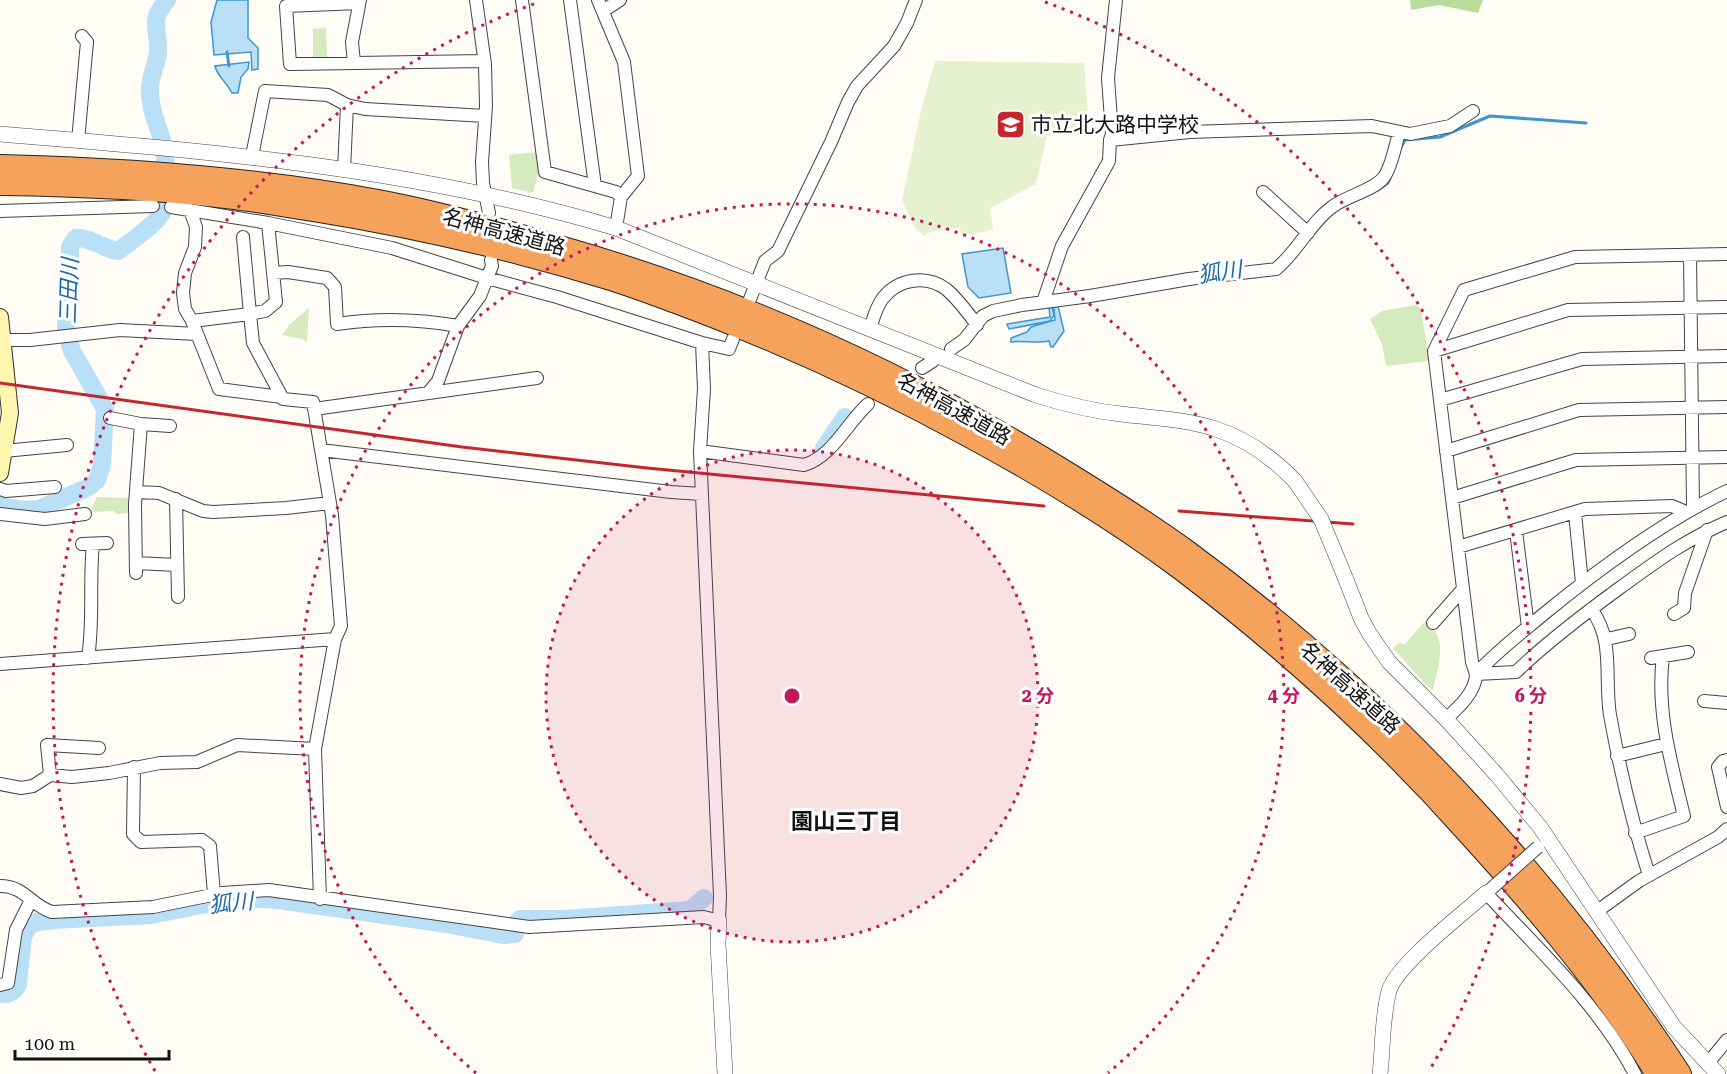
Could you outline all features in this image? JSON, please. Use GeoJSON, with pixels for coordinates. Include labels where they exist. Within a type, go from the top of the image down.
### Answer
{"type":"FeatureCollection","features":[{"type":"Feature","properties":{"kind":"highway","name":"名神高速道路"},"geometry":{"type":"LineString","coordinates":[[0,166],[132,180],[175,191],[233,197],[383,221],[500,247],[615,280],[721,319],[873,385],[1035,472],[1177,566],[1268,639],[1390,750],[1443,804],[1516,885],[1588,974],[1638,1043],[1657,1074]]}},
{"type":"Feature","properties":{"kind":"highway","name":"名神高速道路"},"geometry":{"type":"LineString","coordinates":[[0,184],[132,180]]}},
{"type":"Feature","properties":{"kind":"highway","name":"名神高速道路"},"geometry":{"type":"LineString","coordinates":[[175,191],[270,184],[391,204],[466,220],[670,280],[760,315],[876,367],[967,413],[1049,461],[1187,552],[1261,609],[1397,730],[1455,788],[1531,872],[1603,963],[1680,1074]]}},
{"type":"Feature","properties":{"kind":"main road"},"geometry":{"type":"LineString","coordinates":[[0,319],[10,413],[3,441],[0,473]]}},
{"type":"Feature","properties":{"kind":"street"},"geometry":{"type":"LineString","coordinates":[[476,0],[484,61],[485,116],[482,162],[489,213]]}},
{"type":"Feature","properties":{"kind":"street"},"geometry":{"type":"LineString","coordinates":[[522,0],[545,172],[616,192],[621,197]]}},
{"type":"Feature","properties":{"kind":"street"},"geometry":{"type":"LineString","coordinates":[[570,0],[595,186]]}},
{"type":"Feature","properties":{"kind":"street"},"geometry":{"type":"LineString","coordinates":[[616,228],[621,197],[638,176],[624,62],[601,6],[620,0]]}},
{"type":"Feature","properties":{"kind":"street"},"geometry":{"type":"LineString","coordinates":[[750,299],[765,261],[778,251],[848,102],[857,86],[894,46],[907,23],[916,0]]}},
{"type":"Feature","properties":{"kind":"street"},"geometry":{"type":"LineString","coordinates":[[1043,302],[1062,246],[1109,161],[1112,134],[1108,78],[1116,0]]}},
{"type":"Feature","properties":{"kind":"street"},"geometry":{"type":"LineString","coordinates":[[354,63],[352,42],[359,1],[286,6],[290,64],[484,61]]}},
{"type":"Feature","properties":{"kind":"street"},"geometry":{"type":"LineString","coordinates":[[78,141],[87,42],[82,36]]}},
{"type":"Feature","properties":{"kind":"street"},"geometry":{"type":"LineString","coordinates":[[252,156],[265,91],[328,95],[347,105],[365,109],[485,116]]}},
{"type":"Feature","properties":{"kind":"street"},"geometry":{"type":"LineString","coordinates":[[344,170],[347,105]]}},
{"type":"Feature","properties":{"kind":"street"},"geometry":{"type":"LineString","coordinates":[[1110,140],[1190,132],[1372,126],[1410,134],[1450,126],[1473,111]]}},
{"type":"Feature","properties":{"kind":"street"},"geometry":{"type":"LineString","coordinates":[[951,349],[964,340],[983,316],[993,311],[1189,279],[1276,268],[1288,260],[1330,208],[1347,197],[1377,184],[1385,176],[1399,133]]}},
{"type":"Feature","properties":{"kind":"street"},"geometry":{"type":"LineString","coordinates":[[0,134],[252,156],[485,194],[550,208],[616,228],[1052,400],[1101,411],[1177,420],[1233,435],[1265,454],[1295,481],[1321,519],[1361,618],[1378,647],[1389,662],[1446,719],[1496,774],[1543,842],[1596,912],[1674,1027],[1713,1069],[1727,1040]]}},
{"type":"Feature","properties":{"kind":"street"},"geometry":{"type":"LineString","coordinates":[[175,191],[190,210],[196,227],[195,247],[185,273],[183,293],[185,309],[219,389],[313,402],[330,503],[341,626],[335,639],[315,749],[320,898]]}},
{"type":"Feature","properties":{"kind":"street"},"geometry":{"type":"LineString","coordinates":[[1263,192],[1308,233]]}},
{"type":"Feature","properties":{"kind":"street"},"geometry":{"type":"LineString","coordinates":[[0,211],[153,206]]}},
{"type":"Feature","properties":{"kind":"street"},"geometry":{"type":"LineString","coordinates":[[190,210],[392,248],[702,343],[729,349],[733,339]]}},
{"type":"Feature","properties":{"kind":"street"},"geometry":{"type":"LineString","coordinates":[[192,321],[250,314],[265,310],[276,302],[268,223]]}},
{"type":"Feature","properties":{"kind":"street"},"geometry":{"type":"LineString","coordinates":[[243,237],[253,343],[282,397]]}},
{"type":"Feature","properties":{"kind":"street"},"geometry":{"type":"LineString","coordinates":[[1446,719],[1467,696],[1476,679],[1472,662],[1434,351],[1464,290],[1575,257],[1727,254]]}},
{"type":"Feature","properties":{"kind":"street"},"geometry":{"type":"LineString","coordinates":[[1689,510],[1692,458],[1690,255]]}},
{"type":"Feature","properties":{"kind":"street"},"geometry":{"type":"LineString","coordinates":[[429,392],[438,381],[458,326],[480,296],[492,266],[491,260]]}},
{"type":"Feature","properties":{"kind":"street"},"geometry":{"type":"LineString","coordinates":[[273,273],[288,272],[327,278],[334,287],[337,324],[365,320],[438,322],[458,326]]}},
{"type":"Feature","properties":{"kind":"street"},"geometry":{"type":"LineString","coordinates":[[870,329],[882,299],[893,289],[906,282],[921,280],[933,282],[945,289],[977,325]]}},
{"type":"Feature","properties":{"kind":"street"},"geometry":{"type":"LineString","coordinates":[[1434,351],[1568,310],[1727,307]]}},
{"type":"Feature","properties":{"kind":"street"},"geometry":{"type":"LineString","coordinates":[[3,340],[67,337],[120,330],[197,334]]}},
{"type":"Feature","properties":{"kind":"street"},"geometry":{"type":"LineString","coordinates":[[702,343],[704,389],[700,451],[701,494],[719,873],[718,944],[725,1074]]}},
{"type":"Feature","properties":{"kind":"street"},"geometry":{"type":"LineString","coordinates":[[1440,400],[1582,359],[1727,356]]}},
{"type":"Feature","properties":{"kind":"street"},"geometry":{"type":"LineString","coordinates":[[314,409],[537,378]]}},
{"type":"Feature","properties":{"kind":"street"},"geometry":{"type":"LineString","coordinates":[[700,451],[804,465],[822,456],[868,404]]}},
{"type":"Feature","properties":{"kind":"street"},"geometry":{"type":"LineString","coordinates":[[1446,451],[1579,410],[1727,406]]}},
{"type":"Feature","properties":{"kind":"street"},"geometry":{"type":"LineString","coordinates":[[110,418],[141,424],[170,426]]}},
{"type":"Feature","properties":{"kind":"street"},"geometry":{"type":"LineString","coordinates":[[141,424],[136,492],[136,568],[177,565]]}},
{"type":"Feature","properties":{"kind":"street"},"geometry":{"type":"LineString","coordinates":[[3,441],[67,445]]}},
{"type":"Feature","properties":{"kind":"street"},"geometry":{"type":"LineString","coordinates":[[321,450],[701,494]]}},
{"type":"Feature","properties":{"kind":"street"},"geometry":{"type":"LineString","coordinates":[[1452,498],[1576,460],[1727,457]]}},
{"type":"Feature","properties":{"kind":"street"},"geometry":{"type":"LineString","coordinates":[[0,489],[6,491],[55,488]]}},
{"type":"Feature","properties":{"kind":"street"},"geometry":{"type":"LineString","coordinates":[[1476,674],[1490,658],[1582,583],[1689,510],[1727,491]]}},
{"type":"Feature","properties":{"kind":"street"},"geometry":{"type":"LineString","coordinates":[[136,492],[159,493],[203,511],[213,512],[330,503]]}},
{"type":"Feature","properties":{"kind":"street"},"geometry":{"type":"LineString","coordinates":[[176,499],[178,597]]}},
{"type":"Feature","properties":{"kind":"street"},"geometry":{"type":"LineString","coordinates":[[1458,547],[1585,509],[1672,506],[1689,510]]}},
{"type":"Feature","properties":{"kind":"street"},"geometry":{"type":"LineString","coordinates":[[1575,513],[1582,583]]}},
{"type":"Feature","properties":{"kind":"street"},"geometry":{"type":"LineString","coordinates":[[0,514],[45,519],[85,514]]}},
{"type":"Feature","properties":{"kind":"street"},"geometry":{"type":"LineString","coordinates":[[1476,674],[1516,672],[1591,609],[1679,545],[1727,522]]}},
{"type":"Feature","properties":{"kind":"street"},"geometry":{"type":"LineString","coordinates":[[1674,614],[1684,608],[1685,593],[1707,530]]}},
{"type":"Feature","properties":{"kind":"street"},"geometry":{"type":"LineString","coordinates":[[1516,531],[1527,627]]}},
{"type":"Feature","properties":{"kind":"street"},"geometry":{"type":"LineString","coordinates":[[88,658],[92,633],[87,544],[107,543]]}},
{"type":"Feature","properties":{"kind":"street"},"geometry":{"type":"LineString","coordinates":[[1433,622],[1463,590]]}},
{"type":"Feature","properties":{"kind":"street"},"geometry":{"type":"LineString","coordinates":[[1591,609],[1606,639],[1607,695],[1617,756],[1635,833],[1648,875]]}},
{"type":"Feature","properties":{"kind":"street"},"geometry":{"type":"LineString","coordinates":[[1606,639],[1629,634]]}},
{"type":"Feature","properties":{"kind":"street"},"geometry":{"type":"LineString","coordinates":[[0,664],[335,639]]}},
{"type":"Feature","properties":{"kind":"street"},"geometry":{"type":"LineString","coordinates":[[1635,833],[1684,816],[1666,744],[1657,657],[1688,652]]}},
{"type":"Feature","properties":{"kind":"street"},"geometry":{"type":"LineString","coordinates":[[1704,701],[1727,703]]}},
{"type":"Feature","properties":{"kind":"street"},"geometry":{"type":"LineString","coordinates":[[50,775],[47,744],[99,748]]}},
{"type":"Feature","properties":{"kind":"street"},"geometry":{"type":"LineString","coordinates":[[1617,756],[1666,744]]}},
{"type":"Feature","properties":{"kind":"street"},"geometry":{"type":"LineString","coordinates":[[0,784],[21,788],[33,786],[50,775],[72,777],[109,773],[160,763],[197,762],[237,745],[315,749]]}},
{"type":"Feature","properties":{"kind":"street"},"geometry":{"type":"LineString","coordinates":[[1727,760],[1718,767],[1727,807]]}},
{"type":"Feature","properties":{"kind":"street"},"geometry":{"type":"LineString","coordinates":[[134,767],[133,834],[141,842],[202,840],[210,846],[214,894]]}},
{"type":"Feature","properties":{"kind":"street"},"geometry":{"type":"LineString","coordinates":[[1596,912],[1648,875],[1718,837],[1727,829]]}},
{"type":"Feature","properties":{"kind":"street"},"geometry":{"type":"LineString","coordinates":[[1380,1074],[1386,1002],[1396,976],[1543,842]]}},
{"type":"Feature","properties":{"kind":"street"},"geometry":{"type":"LineString","coordinates":[[0,886],[17,888],[42,908],[52,912],[153,907],[214,894],[269,890],[529,927],[698,918],[719,921]]}},
{"type":"Feature","properties":{"kind":"street"},"geometry":{"type":"LineString","coordinates":[[1489,890],[1576,988],[1626,1057],[1635,1074]]}},
{"type":"Feature","properties":{"kind":"street"},"geometry":{"type":"LineString","coordinates":[[0,986],[8,983],[16,930],[31,900]]}},
{"type":"Feature","properties":{"kind":"green space"},"geometry":{"type":"Polygon","coordinates":[[[1410,0],[1483,0],[1478,13],[1439,5],[1411,10],[1410,0]]]}},
{"type":"Feature","properties":{"kind":"green space"},"geometry":{"type":"Polygon","coordinates":[[[326,28],[327,60],[313,60],[313,29],[326,28]]]}},
{"type":"Feature","properties":{"kind":"green space"},"geometry":{"type":"Polygon","coordinates":[[[935,61],[1084,63],[1089,128],[1083,134],[1047,136],[1036,184],[990,208],[993,230],[962,236],[959,228],[930,232],[925,236],[916,230],[902,200],[921,111],[935,61]]]}},
{"type":"Feature","properties":{"kind":"green space"},"geometry":{"type":"Polygon","coordinates":[[[537,152],[539,170],[533,193],[512,188],[509,155],[537,152]]]}},
{"type":"Feature","properties":{"kind":"green space"},"geometry":{"type":"Polygon","coordinates":[[[1416,305],[1421,308],[1429,361],[1386,366],[1382,344],[1370,319],[1382,311],[1416,305]]]}},
{"type":"Feature","properties":{"kind":"green space"},"geometry":{"type":"Polygon","coordinates":[[[309,308],[307,342],[282,335],[289,325],[309,308]]]}},
{"type":"Feature","properties":{"kind":"green space"},"geometry":{"type":"Polygon","coordinates":[[[97,497],[130,498],[129,513],[94,512],[91,510],[97,497]]]}},
{"type":"Feature","properties":{"kind":"green space"},"geometry":{"type":"Polygon","coordinates":[[[1427,619],[1434,628],[1440,644],[1433,690],[1393,648],[1400,642],[1404,645],[1427,619]]]}},
{"type":"Feature","properties":{"kind":"water"},"geometry":{"type":"Polygon","coordinates":[[[217,0],[248,0],[248,38],[258,48],[258,69],[252,70],[251,52],[214,55],[211,22],[217,0]]]}},
{"type":"Feature","properties":{"kind":"water"},"geometry":{"type":"Polygon","coordinates":[[[249,62],[248,69],[241,77],[238,93],[232,93],[215,66],[249,62]]]}},
{"type":"Feature","properties":{"kind":"water"},"geometry":{"type":"Polygon","coordinates":[[[1003,248],[1011,293],[979,298],[968,287],[962,254],[1003,248]]]}},
{"type":"Feature","properties":{"kind":"water"},"geometry":{"type":"Polygon","coordinates":[[[1054,306],[1058,306],[1064,331],[1053,347],[1049,341],[1011,342],[1011,338],[1027,332],[1031,327],[1055,320],[1054,306]]]}},
{"type":"Feature","properties":{"kind":"water"},"geometry":{"type":"Polygon","coordinates":[[[1052,307],[1054,315],[1050,321],[1009,329],[1007,324],[1050,317],[1049,308],[1052,307]]]}},
{"type":"Feature","properties":{"kind":"waterway","name":"三田川"},"geometry":{"type":"LineString","coordinates":[[0,506],[23,510],[39,509],[89,487],[97,480],[102,465],[105,409],[72,351],[66,331],[66,281],[70,263],[70,247],[76,238],[81,238],[118,251],[149,227],[163,211],[167,185],[166,163],[152,107],[150,88],[158,52],[156,20],[167,0]]}},
{"type":"Feature","properties":{"kind":"waterway"},"geometry":{"type":"LineString","coordinates":[[227,52],[229,66]]}},
{"type":"Feature","properties":{"kind":"waterway","name":"狐川"},"geometry":{"type":"LineString","coordinates":[[1400,149],[1405,140],[1440,137],[1490,116],[1586,123]]}},
{"type":"Feature","properties":{"kind":"waterway","name":"狐川"},"geometry":{"type":"LineString","coordinates":[[1378,190],[1388,183],[1390,178]]}},
{"type":"Feature","properties":{"kind":"waterway","name":"狐川"},"geometry":{"type":"LineString","coordinates":[[824,448],[845,417]]}},
{"type":"Feature","properties":{"kind":"waterway","name":"狐川"},"geometry":{"type":"LineString","coordinates":[[518,921],[520,919],[564,919],[690,910],[704,898]]}},
{"type":"Feature","properties":{"kind":"waterway","name":"狐川"},"geometry":{"type":"LineString","coordinates":[[0,994],[11,992],[18,984],[23,936],[31,923],[151,915],[233,899],[278,900],[441,923],[503,935],[515,934]]}},
{"type":"Feature","properties":{"kind":"railway"},"geometry":{"type":"LineString","coordinates":[[0,383],[462,447],[647,468],[1044,506]]}},
{"type":"Feature","properties":{"kind":"railway"},"geometry":{"type":"LineString","coordinates":[[1179,511],[1353,524]]}},
{"type":"Feature","properties":{"kind":"place","name":"市立北大路中学校"},"geometry":{"type":"Point","coordinates":[1010,125]}},
{"type":"Feature","properties":{"kind":"district","name":"園山三丁目"},"geometry":{"type":"Point","coordinates":[846,821]}}]}
